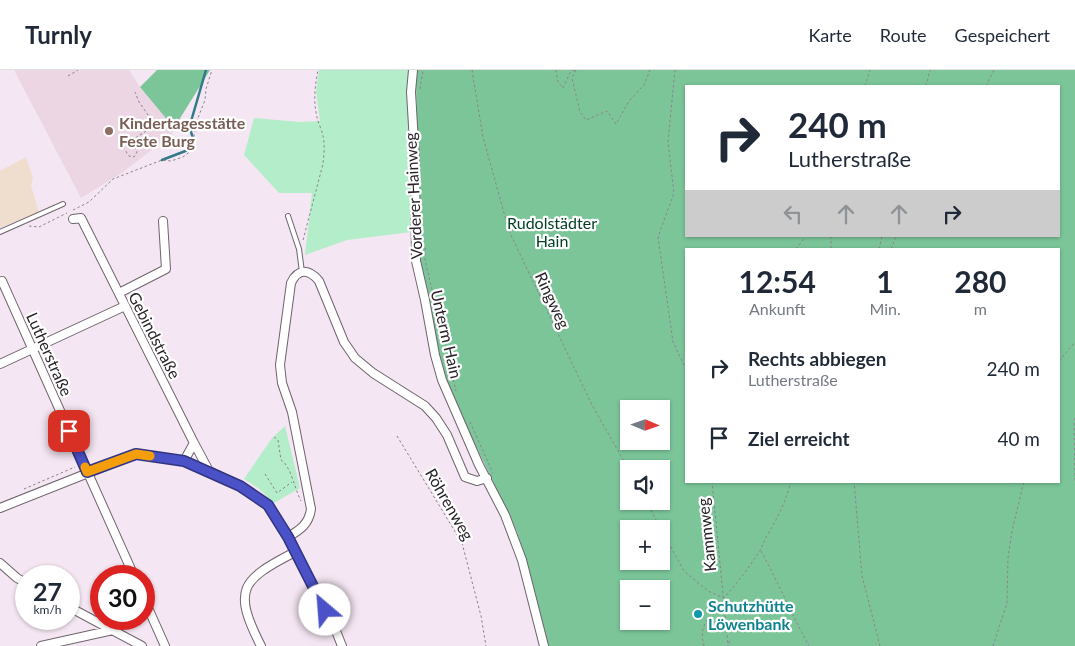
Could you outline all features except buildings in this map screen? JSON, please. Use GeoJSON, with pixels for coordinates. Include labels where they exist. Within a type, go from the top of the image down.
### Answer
{"type":"FeatureCollection","features":[{"type":"Feature","properties":{"kind":"street","name":"Unterm Hain"},"geometry":{"type":"LineString","coordinates":[[412,70],[416,261],[442,380],[505,516],[522,560],[544,646]]}},
{"type":"Feature","properties":{"kind":"street","name":"Gebindstraße"},"geometry":{"type":"LineString","coordinates":[[73,219],[81,218],[194,443],[210,471]]}},
{"type":"Feature","properties":{"kind":"street"},"geometry":{"type":"LineString","coordinates":[[119,293],[171,270],[163,221]]}},
{"type":"Feature","properties":{"kind":"street"},"geometry":{"type":"LineString","coordinates":[[288,537],[304,527],[309,520],[311,509],[292,412],[280,375],[291,284],[295,276],[302,272],[307,272],[319,281],[344,342],[355,358],[373,373],[425,406],[436,418],[446,435],[465,477],[477,480],[486,478]]}},
{"type":"Feature","properties":{"kind":"street","name":"Lutherstraße"},"geometry":{"type":"LineString","coordinates":[[2,281],[129,565]]}},
{"type":"Feature","properties":{"kind":"street"},"geometry":{"type":"LineString","coordinates":[[0,364],[125,306]]}},
{"type":"Feature","properties":{"kind":"street"},"geometry":{"type":"LineString","coordinates":[[184,461],[194,443]]}},
{"type":"Feature","properties":{"kind":"street"},"geometry":{"type":"LineString","coordinates":[[0,508],[136,454],[184,461],[210,471],[240,486],[268,505],[288,537],[342,646]]}},
{"type":"Feature","properties":{"kind":"street"},"geometry":{"type":"LineString","coordinates":[[262,646],[245,610],[244,599],[246,590],[257,574],[295,552]]}},
{"type":"Feature","properties":{"kind":"street"},"geometry":{"type":"LineString","coordinates":[[0,563],[15,576]]}},
{"type":"Feature","properties":{"kind":"street"},"geometry":{"type":"LineString","coordinates":[[155,624],[165,646]]}},
{"type":"Feature","properties":{"kind":"street"},"geometry":{"type":"LineString","coordinates":[[41,646],[113,630],[142,646]]}},
{"type":"Feature","properties":{"kind":"lane"},"geometry":{"type":"LineString","coordinates":[[0,232],[63,204]]}},
{"type":"Feature","properties":{"kind":"lane"},"geometry":{"type":"LineString","coordinates":[[288,216],[299,249],[302,272]]}},
{"type":"Feature","properties":{"kind":"path"},"geometry":{"type":"LineString","coordinates":[[68,76],[78,70]]}},
{"type":"Feature","properties":{"kind":"path"},"geometry":{"type":"LineString","coordinates":[[40,227],[89,202],[112,179],[162,160],[171,161],[183,157],[192,150],[196,123],[206,100],[206,89],[212,70]]}},
{"type":"Feature","properties":{"kind":"path"},"geometry":{"type":"LineString","coordinates":[[303,243],[323,164],[324,153],[323,136],[315,105],[314,90],[318,70]]}},
{"type":"Feature","properties":{"kind":"path"},"geometry":{"type":"LineString","coordinates":[[420,92],[423,70]]}},
{"type":"Feature","properties":{"kind":"path","name":"Ringweg"},"geometry":{"type":"LineString","coordinates":[[472,70],[483,137],[510,231],[584,389],[623,460]]}},
{"type":"Feature","properties":{"kind":"path"},"geometry":{"type":"LineString","coordinates":[[556,70],[558,82],[563,88],[571,71],[575,70]]}},
{"type":"Feature","properties":{"kind":"path"},"geometry":{"type":"LineString","coordinates":[[575,70],[572,78],[580,112],[586,120],[607,111],[616,124],[629,101],[644,85],[650,70]]}},
{"type":"Feature","properties":{"kind":"path"},"geometry":{"type":"LineString","coordinates":[[675,70],[668,142],[674,193],[658,237],[673,342],[685,367]]}},
{"type":"Feature","properties":{"kind":"path"},"geometry":{"type":"LineString","coordinates":[[865,85],[870,70]]}},
{"type":"Feature","properties":{"kind":"path"},"geometry":{"type":"LineString","coordinates":[[926,85],[930,70]]}},
{"type":"Feature","properties":{"kind":"path"},"geometry":{"type":"LineString","coordinates":[[986,85],[994,70]]}},
{"type":"Feature","properties":{"kind":"path"},"geometry":{"type":"LineString","coordinates":[[123,147],[129,156],[134,157],[137,152],[131,142],[155,125],[139,102],[135,92]]}},
{"type":"Feature","properties":{"kind":"path"},"geometry":{"type":"LineString","coordinates":[[797,248],[805,237]]}},
{"type":"Feature","properties":{"kind":"path","name":"Vorderer Hainweg"},"geometry":{"type":"LineString","coordinates":[[425,244],[425,260],[457,394]]}},
{"type":"Feature","properties":{"kind":"path"},"geometry":{"type":"LineString","coordinates":[[1060,360],[1075,342]]}},
{"type":"Feature","properties":{"kind":"path"},"geometry":{"type":"LineString","coordinates":[[1075,418],[1075,482]]}},
{"type":"Feature","properties":{"kind":"path"},"geometry":{"type":"LineString","coordinates":[[469,419],[488,461]]}},
{"type":"Feature","properties":{"kind":"path","name":"Röhrenweg"},"geometry":{"type":"LineString","coordinates":[[397,436],[462,543],[481,616],[486,646]]}},
{"type":"Feature","properties":{"kind":"path"},"geometry":{"type":"LineString","coordinates":[[274,437],[278,440],[281,460],[288,466],[302,506]]}},
{"type":"Feature","properties":{"kind":"path"},"geometry":{"type":"LineString","coordinates":[[25,488],[83,463]]}},
{"type":"Feature","properties":{"kind":"path"},"geometry":{"type":"LineString","coordinates":[[265,474],[277,493],[293,481]]}},
{"type":"Feature","properties":{"kind":"path","name":"Kammweg"},"geometry":{"type":"LineString","coordinates":[[712,483],[729,646]]}},
{"type":"Feature","properties":{"kind":"path"},"geometry":{"type":"LineString","coordinates":[[670,545],[684,571],[708,591],[724,598],[739,581],[761,550],[766,536],[777,520],[787,498],[791,483]]}},
{"type":"Feature","properties":{"kind":"path"},"geometry":{"type":"LineString","coordinates":[[854,483],[862,576],[880,646]]}},
{"type":"Feature","properties":{"kind":"path"},"geometry":{"type":"LineString","coordinates":[[993,646],[1006,603],[1008,558],[1012,531],[1024,483]]}},
{"type":"Feature","properties":{"kind":"path"},"geometry":{"type":"LineString","coordinates":[[761,550],[809,646]]}},
{"type":"Feature","properties":{"kind":"path"},"geometry":{"type":"LineString","coordinates":[[704,646],[701,635],[703,625],[724,604]]}},
{"type":"Feature","properties":{"kind":"shaded area","name":"Kindertagesstätte Feste Burg"},"geometry":{"type":"Polygon","coordinates":[[[14,70],[129,70],[140,87],[174,128],[172,134],[123,172],[81,198],[14,70]]]}},
{"type":"Feature","properties":{"kind":"shaded area"},"geometry":{"type":"Polygon","coordinates":[[[26,157],[33,178],[31,186],[39,212],[0,228],[0,171],[26,157]]]}},
{"type":"Feature","properties":{"kind":"green space"},"geometry":{"type":"Polygon","coordinates":[[[157,70],[210,70],[174,128],[140,87],[157,70]]]}},
{"type":"Feature","properties":{"kind":"green space"},"geometry":{"type":"Polygon","coordinates":[[[319,70],[408,70],[411,232],[347,240],[305,255],[312,193],[279,193],[244,155],[254,118],[300,122],[320,121],[316,92],[319,70]]]}},
{"type":"Feature","properties":{"kind":"green space","name":"Rudolstädter Hain"},"geometry":{"type":"Polygon","coordinates":[[[416,70],[1075,70],[1075,646],[547,646],[517,532],[454,400],[442,367],[418,255],[416,70]]]}},
{"type":"Feature","properties":{"kind":"green space"},"geometry":{"type":"Polygon","coordinates":[[[285,426],[300,488],[274,503],[258,488],[244,479],[272,438],[285,426]]]}},
{"type":"Feature","properties":{"kind":"waterway"},"geometry":{"type":"LineString","coordinates":[[162,160],[188,150],[193,138],[191,132],[192,118],[206,70]]}},
{"type":"Feature","properties":{"kind":"slow traffic"},"geometry":{"type":"LineString","coordinates":[[85,467],[87,472],[136,454],[150,456]]}},
{"type":"Feature","properties":{"kind":"place","name":"Kindertagesstätte Feste Burg"},"geometry":{"type":"Point","coordinates":[109,131]}},
{"type":"Feature","properties":{"kind":"place","name":"Schutzhütte Löwenbank"},"geometry":{"type":"Point","coordinates":[698,614]}},
{"type":"Feature","properties":{"kind":"route"},"geometry":{"type":"LineString","coordinates":[[69,431],[87,472],[136,454],[184,461],[240,486],[268,505],[288,537],[325,610]]}}]}
